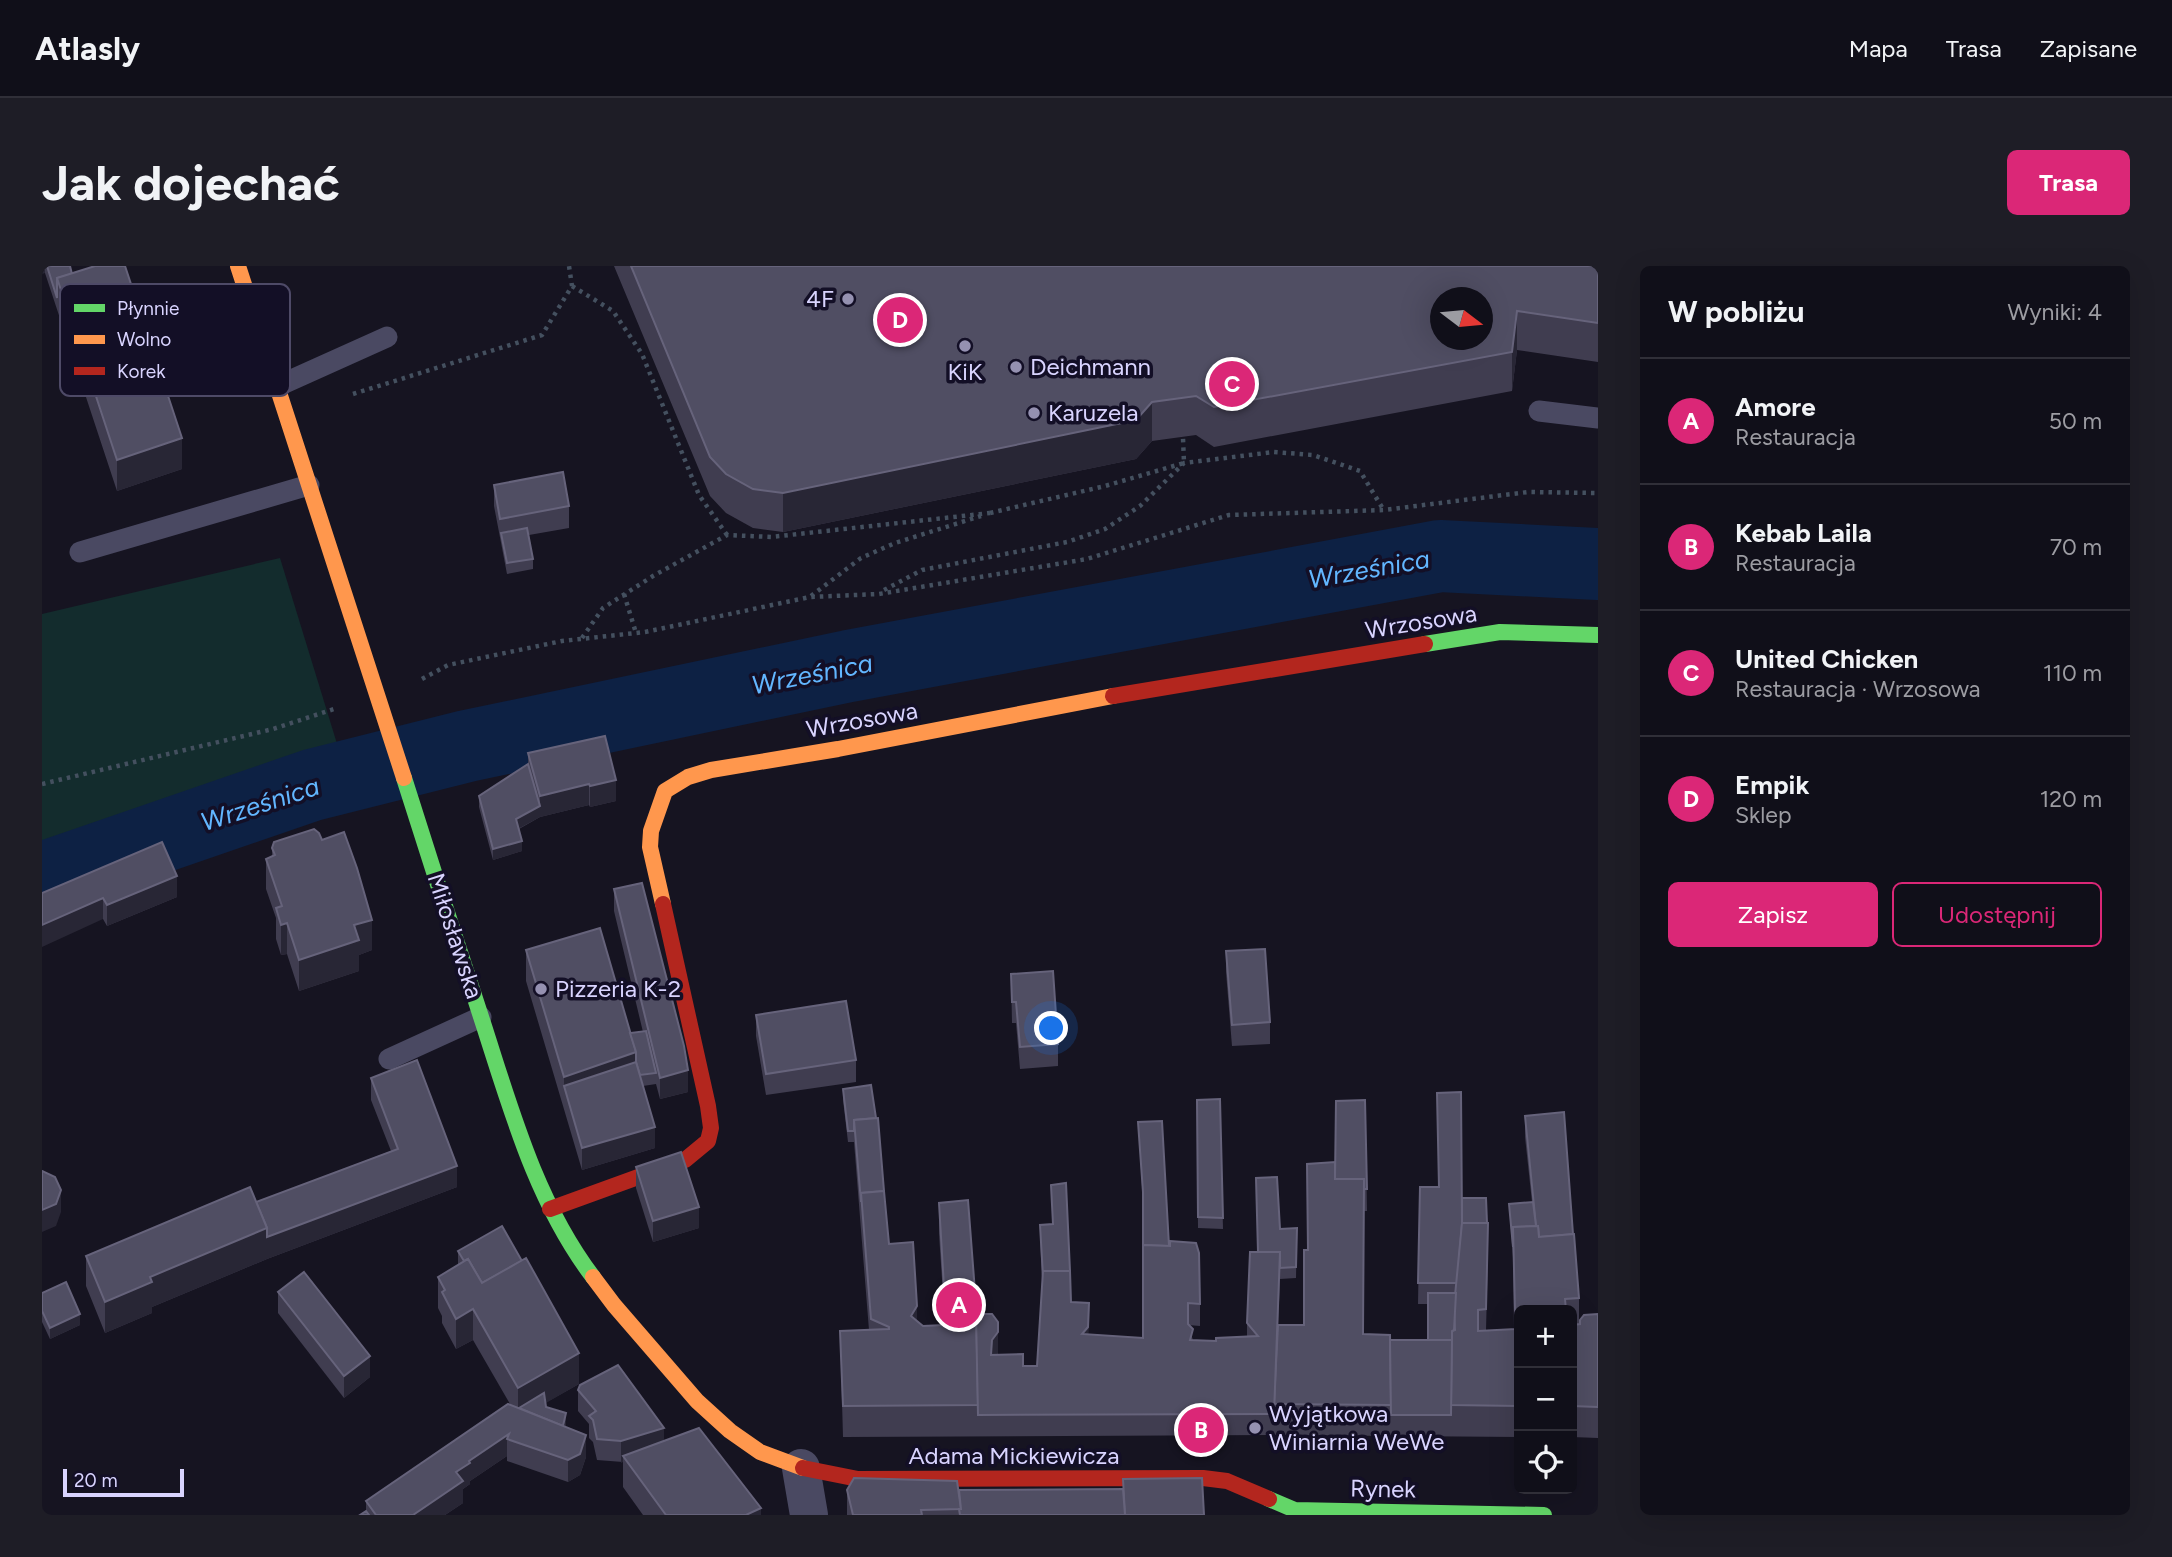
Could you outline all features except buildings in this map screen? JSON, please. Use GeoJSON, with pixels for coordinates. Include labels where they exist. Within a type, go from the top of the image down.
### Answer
{"type":"FeatureCollection","features":[{"type":"Feature","properties":{"kind":"street","name":"Miłosławska"},"geometry":{"type":"LineString","coordinates":[[238,266],[244,284]]}},
{"type":"Feature","properties":{"kind":"street","name":"Miłosławska"},"geometry":{"type":"LineString","coordinates":[[281,396],[515,1122],[550,1209],[578,1257],[614,1305],[697,1401],[730,1431],[760,1452],[801,1468]]}},
{"type":"Feature","properties":{"kind":"street","name":"Wrzosowa"},"geometry":{"type":"LineString","coordinates":[[550,1209],[685,1160],[708,1141],[711,1128],[708,1106],[650,847],[651,831],[665,792],[688,777],[710,770],[838,749],[1161,687],[1500,632],[1598,635]]}},
{"type":"Feature","properties":{"kind":"street","name":"Adama Mickiewicza"},"geometry":{"type":"LineString","coordinates":[[801,1468],[858,1479],[1203,1478],[1227,1481]]}},
{"type":"Feature","properties":{"kind":"street"},"geometry":{"type":"LineString","coordinates":[[801,1468],[809,1515]]}},
{"type":"Feature","properties":{"kind":"street","name":"Rynek"},"geometry":{"type":"LineString","coordinates":[[1227,1481],[1295,1510],[1545,1515]]}},
{"type":"Feature","properties":{"kind":"lane"},"geometry":{"type":"LineString","coordinates":[[290,381],[387,337]]}},
{"type":"Feature","properties":{"kind":"lane"},"geometry":{"type":"LineString","coordinates":[[1539,411],[1598,418]]}},
{"type":"Feature","properties":{"kind":"lane"},"geometry":{"type":"LineString","coordinates":[[80,552],[309,485]]}},
{"type":"Feature","properties":{"kind":"lane"},"geometry":{"type":"LineString","coordinates":[[389,1059],[481,1017]]}},
{"type":"Feature","properties":{"kind":"path"},"geometry":{"type":"LineString","coordinates":[[353,394],[542,335],[572,286],[569,266]]}},
{"type":"Feature","properties":{"kind":"path"},"geometry":{"type":"LineString","coordinates":[[572,286],[613,311],[642,354],[699,495],[727,535]]}},
{"type":"Feature","properties":{"kind":"path"},"geometry":{"type":"LineString","coordinates":[[878,594],[922,570],[1068,541],[1105,529],[1140,506],[1184,463],[1183,438]]}},
{"type":"Feature","properties":{"kind":"path"},"geometry":{"type":"LineString","coordinates":[[810,597],[861,558],[895,544],[990,513],[1105,486],[1184,463],[1274,452],[1313,455],[1360,471],[1384,510]]}},
{"type":"Feature","properties":{"kind":"path"},"geometry":{"type":"LineString","coordinates":[[422,679],[448,666],[582,639],[636,633],[810,597],[878,594],[1087,559],[1230,515],[1384,510],[1528,492],[1598,493]]}},
{"type":"Feature","properties":{"kind":"path"},"geometry":{"type":"LineString","coordinates":[[582,639],[603,608],[727,535],[771,537],[990,513]]}},
{"type":"Feature","properties":{"kind":"path"},"geometry":{"type":"LineString","coordinates":[[624,594],[636,633]]}},
{"type":"Feature","properties":{"kind":"path"},"geometry":{"type":"LineString","coordinates":[[42,785],[273,729],[334,709]]}},
{"type":"Feature","properties":{"kind":"green space"},"geometry":{"type":"Polygon","coordinates":[[[280,558],[342,760],[42,859],[42,614],[280,558]]]}},
{"type":"Feature","properties":{"kind":"waterway","name":"Wrześnica"},"geometry":{"type":"LineString","coordinates":[[42,878],[312,785],[467,746],[849,666],[1440,556],[1598,564]]}},
{"type":"Feature","properties":{"kind":"traffic: fast"},"geometry":{"type":"LineString","coordinates":[[1425,644],[1500,632],[1598,635]]}},
{"type":"Feature","properties":{"kind":"traffic: fast"},"geometry":{"type":"LineString","coordinates":[[404,778],[528,1156],[556,1219],[593,1277]]}},
{"type":"Feature","properties":{"kind":"traffic: fast"},"geometry":{"type":"LineString","coordinates":[[1269,1499],[1295,1510],[1544,1515]]}},
{"type":"Feature","properties":{"kind":"traffic: slow"},"geometry":{"type":"LineString","coordinates":[[238,266],[244,284]]}},
{"type":"Feature","properties":{"kind":"traffic: slow"},"geometry":{"type":"LineString","coordinates":[[280,396],[404,778]]}},
{"type":"Feature","properties":{"kind":"traffic: slow"},"geometry":{"type":"LineString","coordinates":[[663,904],[650,847],[651,831],[665,791],[688,777],[711,770],[838,749],[1113,696]]}},
{"type":"Feature","properties":{"kind":"traffic: slow"},"geometry":{"type":"LineString","coordinates":[[593,1277],[697,1401],[730,1431],[760,1452],[803,1468]]}},
{"type":"Feature","properties":{"kind":"traffic: jam"},"geometry":{"type":"LineString","coordinates":[[1113,696],[1425,644]]}},
{"type":"Feature","properties":{"kind":"traffic: jam"},"geometry":{"type":"LineString","coordinates":[[550,1209],[685,1160],[708,1141],[711,1128],[708,1106],[663,904]]}},
{"type":"Feature","properties":{"kind":"traffic: jam"},"geometry":{"type":"LineString","coordinates":[[803,1468],[858,1479],[1203,1478],[1227,1481],[1269,1499]]}},
{"type":"Feature","properties":{"kind":"place","name":"4F"},"geometry":{"type":"Point","coordinates":[848,299]}},
{"type":"Feature","properties":{"kind":"place","name":"Empik"},"geometry":{"type":"Point","coordinates":[900,320]}},
{"type":"Feature","properties":{"kind":"place","name":"KiK"},"geometry":{"type":"Point","coordinates":[965,346]}},
{"type":"Feature","properties":{"kind":"place","name":"Deichmann"},"geometry":{"type":"Point","coordinates":[1016,367]}},
{"type":"Feature","properties":{"kind":"place","name":"United Chicken"},"geometry":{"type":"Point","coordinates":[1232,384]}},
{"type":"Feature","properties":{"kind":"place","name":"Karuzela"},"geometry":{"type":"Point","coordinates":[1034,413]}},
{"type":"Feature","properties":{"kind":"place","name":"Pizzeria K-2"},"geometry":{"type":"Point","coordinates":[541,989]}},
{"type":"Feature","properties":{"kind":"place","name":"Amore"},"geometry":{"type":"Point","coordinates":[959,1305]}},
{"type":"Feature","properties":{"kind":"place","name":"Wyjątkowa Winiarnia WeWe"},"geometry":{"type":"Point","coordinates":[1255,1428]}},
{"type":"Feature","properties":{"kind":"place","name":"Kebab Laila"},"geometry":{"type":"Point","coordinates":[1201,1430]}}]}
